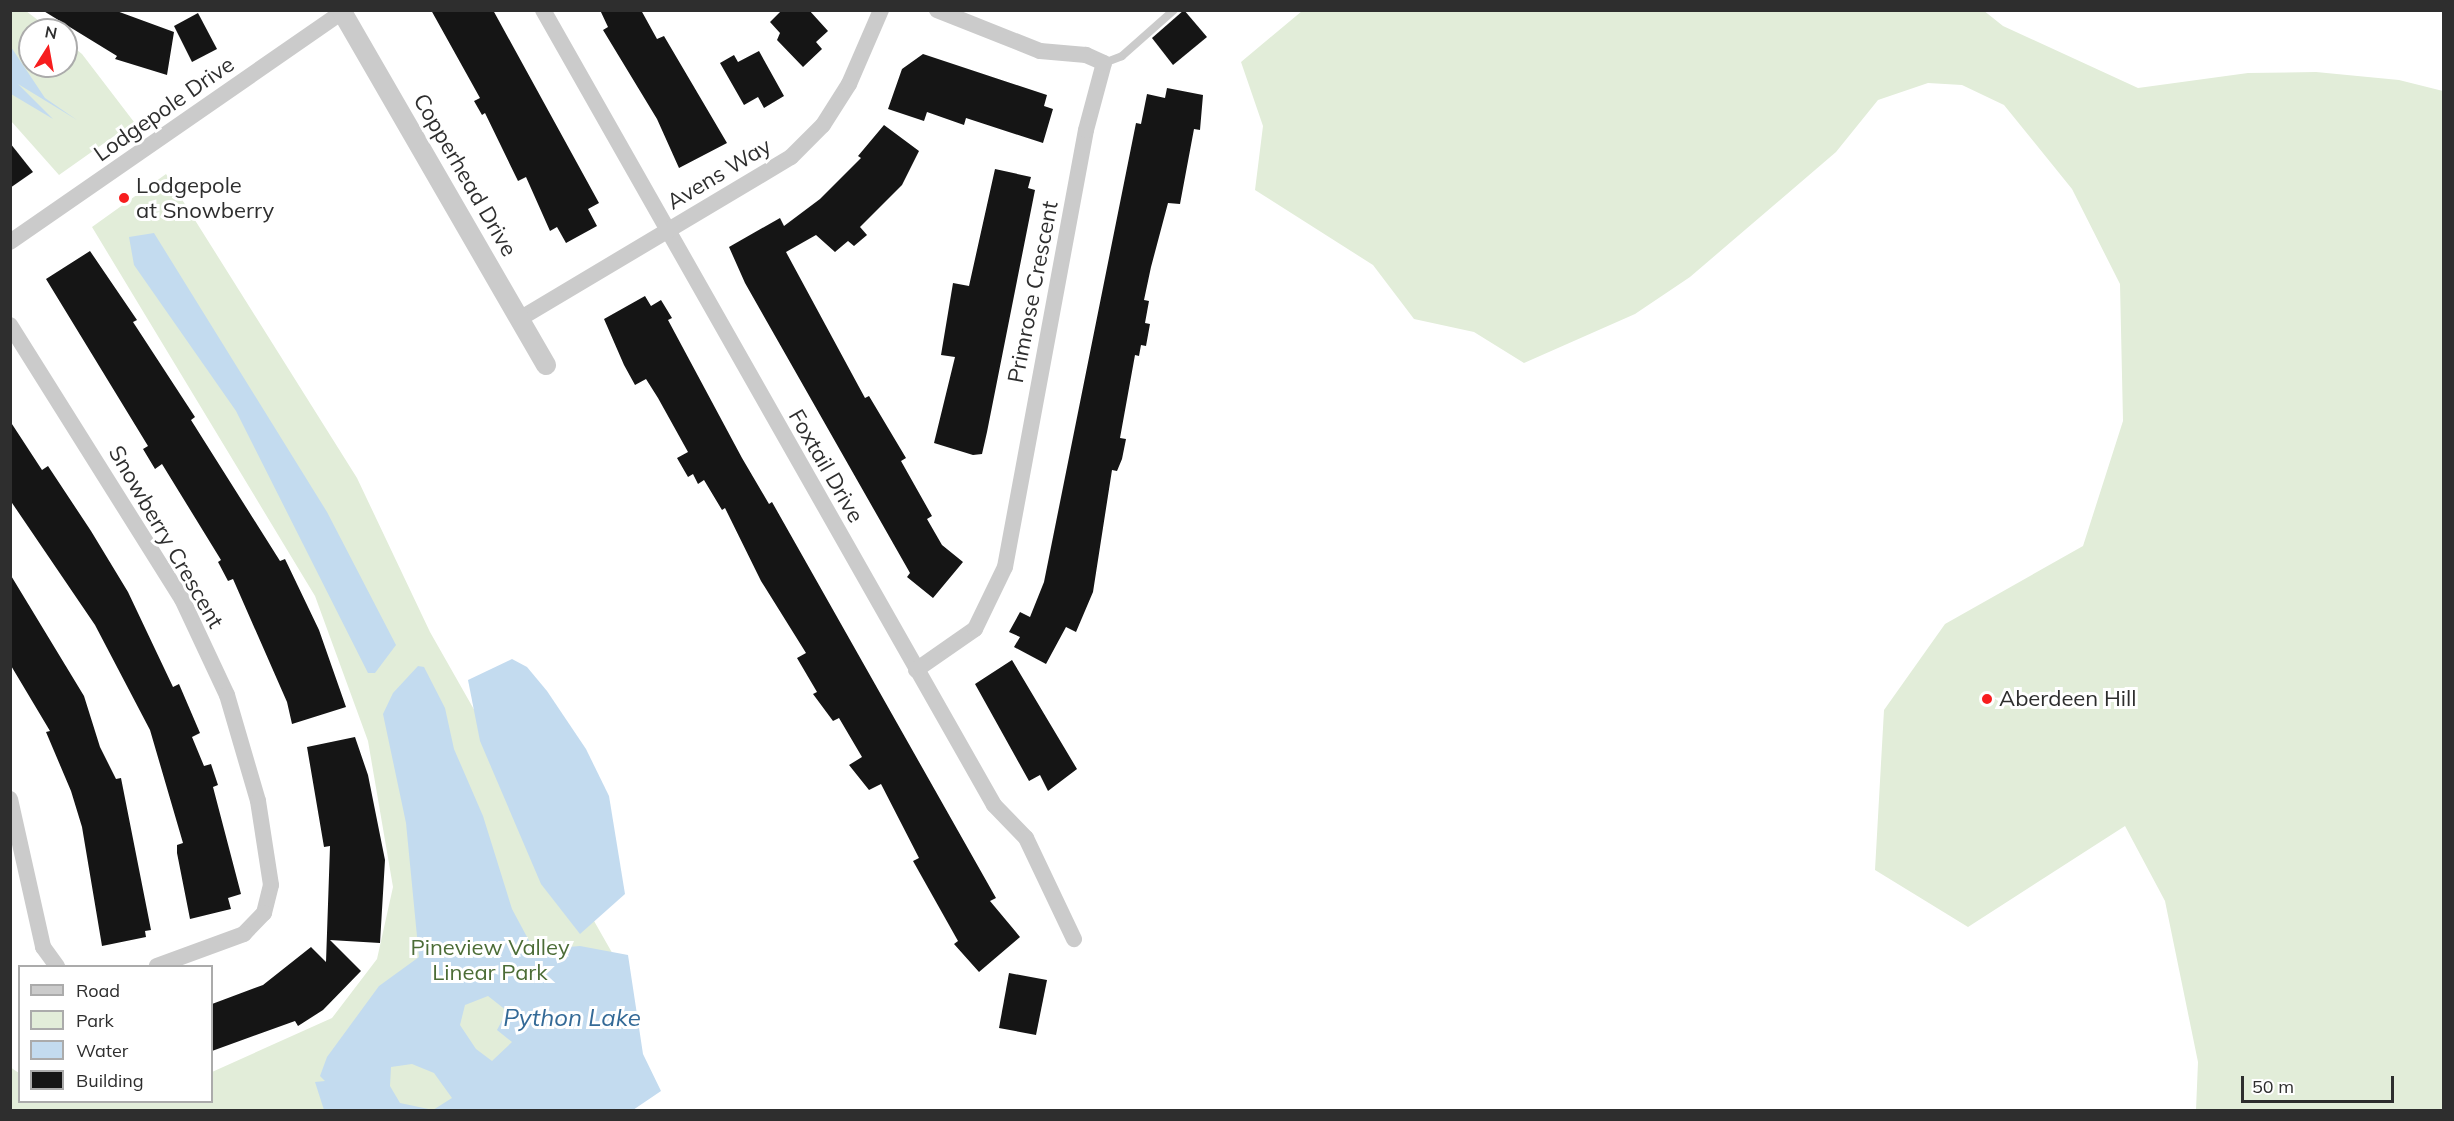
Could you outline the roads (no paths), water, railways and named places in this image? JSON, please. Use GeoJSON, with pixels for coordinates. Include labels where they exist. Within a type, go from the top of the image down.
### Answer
{"type":"FeatureCollection","features":[{"type":"Feature","properties":{"kind":"street","name":"Foxtail Drive"},"geometry":{"type":"LineString","coordinates":[[543,10],[666,232],[994,805],[1026,838],[1074,939]]}},
{"type":"Feature","properties":{"kind":"street","name":"Avens Way"},"geometry":{"type":"LineString","coordinates":[[521,318],[791,157],[823,125],[849,84],[881,10]]}},
{"type":"Feature","properties":{"kind":"street"},"geometry":{"type":"LineString","coordinates":[[937,10],[1040,51],[1086,55],[1104,63]]}},
{"type":"Feature","properties":{"kind":"street","name":"Lodgepole Drive"},"geometry":{"type":"LineString","coordinates":[[10,242],[342,11]]}},
{"type":"Feature","properties":{"kind":"street","name":"Copperhead Drive"},"geometry":{"type":"LineString","coordinates":[[342,11],[546,364]]}},
{"type":"Feature","properties":{"kind":"street","name":"Primrose Crescent"},"geometry":{"type":"LineString","coordinates":[[916,670],[975,629],[1005,567],[1086,130],[1104,63]]}},
{"type":"Feature","properties":{"kind":"street","name":"Snowberry Crescent"},"geometry":{"type":"LineString","coordinates":[[10,325],[182,599],[227,695],[258,801],[271,885],[264,913],[244,934],[161,965]]}},
{"type":"Feature","properties":{"kind":"street"},"geometry":{"type":"LineString","coordinates":[[10,799],[43,947],[56,965]]}},
{"type":"Feature","properties":{"kind":"lane"},"geometry":{"type":"LineString","coordinates":[[1104,63],[1122,56],[1174,10]]}},
{"type":"Feature","properties":{"kind":"water"},"geometry":{"type":"Polygon","coordinates":[[[11,47],[18,58],[18,78],[32,78],[45,98],[77,120],[18,84],[53,119],[11,94],[11,47]]]}},
{"type":"Feature","properties":{"kind":"water"},"geometry":{"type":"Polygon","coordinates":[[[154,233],[327,512],[396,645],[375,673],[368,673],[236,411],[134,265],[129,237],[154,233]]]}},
{"type":"Feature","properties":{"kind":"water"},"geometry":{"type":"Polygon","coordinates":[[[512,659],[527,667],[547,691],[586,749],[609,796],[625,894],[580,934],[541,884],[480,741],[468,680],[512,659]]]}},
{"type":"Feature","properties":{"kind":"water","name":"Python Lake"},"geometry":{"type":"Polygon","coordinates":[[[418,666],[424,667],[445,708],[454,749],[483,816],[512,909],[534,950],[580,946],[628,955],[643,1054],[661,1091],[633,1110],[433,1110],[324,1110],[315,1082],[325,1081],[320,1076],[327,1057],[379,986],[419,957],[406,823],[383,714],[393,693],[418,666]],[[488,996],[465,1005],[460,1025],[476,1049],[492,1061],[512,1042],[497,1030],[507,1011],[488,996]],[[412,1064],[391,1067],[390,1086],[400,1103],[433,1110],[452,1098],[434,1073],[412,1064]]]}},
{"type":"Feature","properties":{"kind":"place","name":"Lodgepole at Snowberry"},"geometry":{"type":"Point","coordinates":[124,198]}},
{"type":"Feature","properties":{"kind":"place","name":"Aberdeen Hill"},"geometry":{"type":"Point","coordinates":[1987,699]}},
{"type":"Feature","properties":{"kind":"park label","name":"Pineview Valley Linear Park"},"geometry":{"type":"Point","coordinates":[490,960]}}]}
